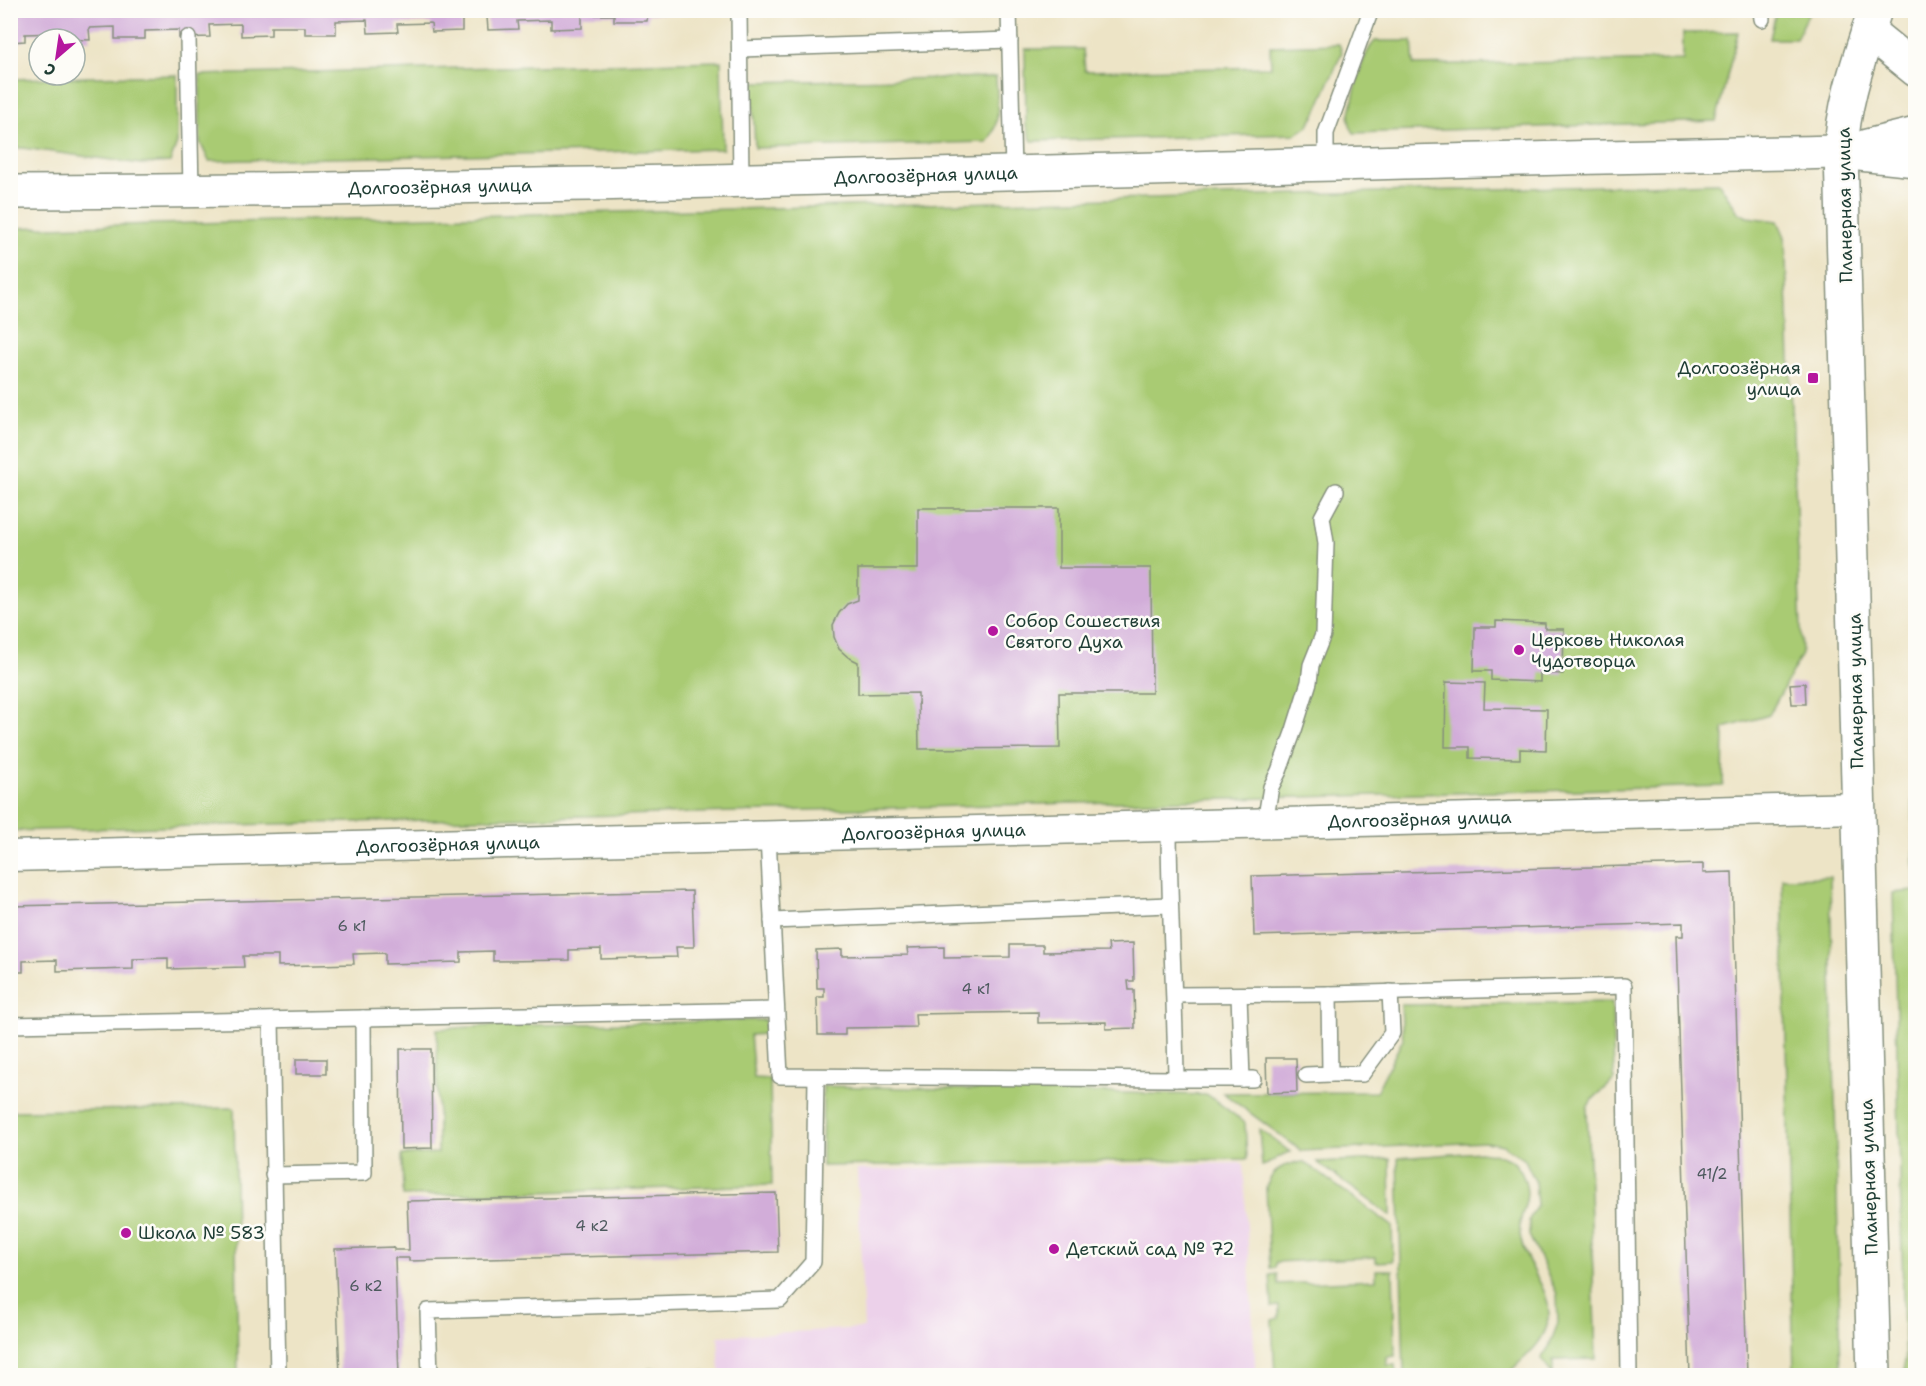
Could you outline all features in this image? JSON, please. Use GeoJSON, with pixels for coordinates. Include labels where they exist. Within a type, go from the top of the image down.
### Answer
{"type":"FeatureCollection","features":[{"type":"Feature","properties":{"kind":"main road"},"geometry":{"type":"LineString","coordinates":[[1871,21],[1916,70]]}},
{"type":"Feature","properties":{"kind":"main road","name":"Планерная улица"},"geometry":{"type":"LineString","coordinates":[[1871,21],[1849,93],[1842,128],[1841,152],[1874,1376]]}},
{"type":"Feature","properties":{"kind":"main road"},"geometry":{"type":"LineString","coordinates":[[1841,152],[1916,134]]}},
{"type":"Feature","properties":{"kind":"main road","name":"Долгоозёрная улица"},"geometry":{"type":"LineString","coordinates":[[10,192],[191,191],[741,180],[1841,152]]}},
{"type":"Feature","properties":{"kind":"main road"},"geometry":{"type":"LineString","coordinates":[[1841,152],[1916,159]]}},
{"type":"Feature","properties":{"kind":"street","name":"Долгоозёрная улица"},"geometry":{"type":"LineString","coordinates":[[10,856],[1858,808]]}},
{"type":"Feature","properties":{"kind":"lane"},"geometry":{"type":"LineString","coordinates":[[739,10],[741,180]]}},
{"type":"Feature","properties":{"kind":"lane"},"geometry":{"type":"LineString","coordinates":[[1010,10],[1013,172]]}},
{"type":"Feature","properties":{"kind":"lane"},"geometry":{"type":"LineString","coordinates":[[1326,164],[1326,133],[1371,10]]}},
{"type":"Feature","properties":{"kind":"lane"},"geometry":{"type":"LineString","coordinates":[[188,38],[191,191]]}},
{"type":"Feature","properties":{"kind":"lane"},"geometry":{"type":"LineString","coordinates":[[740,49],[1010,40]]}},
{"type":"Feature","properties":{"kind":"lane"},"geometry":{"type":"LineString","coordinates":[[1265,822],[1271,787],[1294,730],[1309,682],[1311,665],[1323,635],[1326,543],[1322,517],[1336,490]]}},
{"type":"Feature","properties":{"kind":"lane"},"geometry":{"type":"LineString","coordinates":[[1169,825],[1169,905],[1175,995],[1176,1079]]}},
{"type":"Feature","properties":{"kind":"lane"},"geometry":{"type":"LineString","coordinates":[[768,837],[780,1076],[1247,1079],[1239,994]]}},
{"type":"Feature","properties":{"kind":"lane"},"geometry":{"type":"LineString","coordinates":[[771,921],[1169,905]]}},
{"type":"Feature","properties":{"kind":"lane"},"geometry":{"type":"LineString","coordinates":[[1175,995],[1329,994],[1624,986],[1629,1376]]}},
{"type":"Feature","properties":{"kind":"lane"},"geometry":{"type":"LineString","coordinates":[[1306,1075],[1362,1074],[1392,1033],[1390,992]]}},
{"type":"Feature","properties":{"kind":"lane"},"geometry":{"type":"LineString","coordinates":[[1329,994],[1330,1074]]}},
{"type":"Feature","properties":{"kind":"lane"},"geometry":{"type":"LineString","coordinates":[[10,1025],[776,1010]]}},
{"type":"Feature","properties":{"kind":"lane"},"geometry":{"type":"LineString","coordinates":[[273,1175],[364,1173],[363,1018]]}},
{"type":"Feature","properties":{"kind":"lane"},"geometry":{"type":"LineString","coordinates":[[271,1020],[278,1376]]}},
{"type":"Feature","properties":{"kind":"lane"},"geometry":{"type":"LineString","coordinates":[[430,1376],[428,1311],[780,1300],[813,1262],[816,1078]]}},
{"type":"Feature","properties":{"kind":"shaded area","name":"Детский сад № 72"},"geometry":{"type":"Polygon","coordinates":[[[1243,1163],[1256,1375],[720,1375],[718,1336],[864,1328],[857,1170],[1243,1163]]]}},
{"type":"Feature","properties":{"kind":"green space"},"geometry":{"type":"Polygon","coordinates":[[[1776,11],[1810,11],[1796,39],[1770,39],[1776,11]]]}},
{"type":"Feature","properties":{"kind":"green space"},"geometry":{"type":"Polygon","coordinates":[[[1738,32],[1716,121],[1354,133],[1350,126],[1349,118],[1358,77],[1365,57],[1375,41],[1412,41],[1414,65],[1683,60],[1683,33],[1738,32]]]}},
{"type":"Feature","properties":{"kind":"green space"},"geometry":{"type":"Polygon","coordinates":[[[1339,44],[1342,52],[1315,115],[1308,126],[1296,134],[1032,141],[1026,126],[1025,49],[1083,49],[1085,71],[1271,67],[1270,46],[1339,44]]]}},
{"type":"Feature","properties":{"kind":"green space"},"geometry":{"type":"Polygon","coordinates":[[[721,61],[723,149],[209,161],[200,142],[200,75],[721,61]]]}},
{"type":"Feature","properties":{"kind":"green space"},"geometry":{"type":"Polygon","coordinates":[[[177,75],[177,143],[170,162],[141,164],[11,148],[11,79],[27,79],[27,87],[87,87],[87,77],[177,75]]]}},
{"type":"Feature","properties":{"kind":"green space"},"geometry":{"type":"Polygon","coordinates":[[[996,77],[997,120],[987,142],[755,148],[752,82],[996,77]]]}},
{"type":"Feature","properties":{"kind":"green space"},"geometry":{"type":"Polygon","coordinates":[[[1719,183],[1738,212],[1747,217],[1778,221],[1785,237],[1802,654],[1769,715],[1724,728],[1723,786],[11,831],[10,228],[1719,183]]]}},
{"type":"Feature","properties":{"kind":"green space"},"geometry":{"type":"Polygon","coordinates":[[[1912,761],[1916,761],[1916,1375],[1905,1376],[1893,893],[1915,891],[1912,761]]]}},
{"type":"Feature","properties":{"kind":"green space"},"geometry":{"type":"Polygon","coordinates":[[[1830,877],[1841,1375],[1794,1375],[1782,878],[1830,877]]]}},
{"type":"Feature","properties":{"kind":"green space"},"geometry":{"type":"Polygon","coordinates":[[[1612,1002],[1614,1079],[1587,1108],[1596,1359],[1553,1360],[1553,1375],[1541,1359],[1549,1347],[1558,1323],[1557,1294],[1529,1235],[1529,1220],[1537,1205],[1535,1181],[1525,1160],[1503,1145],[1485,1142],[1302,1151],[1223,1093],[1376,1092],[1403,1039],[1401,1005],[1612,1002]]]}},
{"type":"Feature","properties":{"kind":"green space"},"geometry":{"type":"Polygon","coordinates":[[[765,1020],[766,1034],[750,1035],[754,1078],[770,1079],[772,1185],[403,1196],[402,1155],[438,1153],[437,1029],[765,1020]]]}},
{"type":"Feature","properties":{"kind":"green space"},"geometry":{"type":"Polygon","coordinates":[[[823,1086],[1208,1095],[1245,1123],[1247,1159],[822,1166],[823,1086]]]}},
{"type":"Feature","properties":{"kind":"green space","name":"Школа № 583"},"geometry":{"type":"Polygon","coordinates":[[[234,1108],[238,1375],[11,1375],[11,1111],[234,1108]]]}},
{"type":"Feature","properties":{"kind":"green space"},"geometry":{"type":"Polygon","coordinates":[[[1259,1129],[1290,1152],[1262,1166],[1259,1129]]]}},
{"type":"Feature","properties":{"kind":"green space"},"geometry":{"type":"Polygon","coordinates":[[[1480,1152],[1502,1156],[1517,1165],[1525,1181],[1527,1191],[1520,1221],[1521,1240],[1547,1300],[1549,1311],[1545,1331],[1537,1345],[1507,1375],[1404,1375],[1398,1158],[1480,1152]]]}},
{"type":"Feature","properties":{"kind":"green space"},"geometry":{"type":"Polygon","coordinates":[[[1390,1159],[1391,1216],[1317,1162],[1390,1159]]]}},
{"type":"Feature","properties":{"kind":"green space"},"geometry":{"type":"Polygon","coordinates":[[[1304,1162],[1392,1226],[1393,1261],[1376,1262],[1376,1257],[1276,1262],[1275,1268],[1270,1268],[1266,1188],[1272,1176],[1280,1168],[1304,1162]]]}},
{"type":"Feature","properties":{"kind":"green space"},"geometry":{"type":"Polygon","coordinates":[[[1376,1270],[1393,1270],[1395,1356],[1387,1357],[1387,1365],[1395,1365],[1396,1375],[1275,1375],[1272,1320],[1279,1318],[1279,1306],[1272,1307],[1270,1275],[1277,1274],[1278,1284],[1376,1280],[1376,1270]]]}},
{"type":"Feature","properties":{"kind":"green space"},"geometry":{"type":"Polygon","coordinates":[[[649,1369],[705,1372],[705,1375],[649,1375],[649,1369]]]}},
{"type":"Feature","properties":{"kind":"building"},"geometry":{"type":"Polygon","coordinates":[[[10,10],[683,10],[683,13],[648,14],[647,21],[614,21],[614,15],[582,15],[582,28],[551,29],[551,20],[517,21],[518,29],[488,30],[487,17],[462,18],[462,31],[432,32],[431,23],[397,24],[398,32],[368,33],[367,20],[336,21],[336,34],[305,34],[305,27],[271,27],[271,35],[241,36],[241,24],[209,25],[210,37],[179,38],[179,30],[145,31],[145,39],[115,39],[115,27],[89,28],[90,40],[87,40],[87,27],[27,27],[25,41],[10,42],[10,10]]]}},
{"type":"Feature","properties":{"kind":"building","name":"Собор Сошествия Святого Духа"},"geometry":{"type":"Polygon","coordinates":[[[918,508],[1059,508],[1059,568],[1151,568],[1152,693],[1059,693],[1060,748],[919,749],[918,693],[858,694],[858,662],[839,649],[834,637],[833,625],[847,604],[858,600],[858,569],[918,569],[918,508]]]}},
{"type":"Feature","properties":{"kind":"building","name":"Церковь Николая Чудотворца"},"geometry":{"type":"Polygon","coordinates":[[[1496,621],[1545,623],[1545,629],[1564,629],[1563,674],[1540,673],[1540,682],[1491,680],[1491,671],[1474,671],[1475,627],[1496,627],[1496,621]]]}},
{"type":"Feature","properties":{"kind":"building"},"geometry":{"type":"Polygon","coordinates":[[[1446,682],[1485,683],[1484,708],[1547,709],[1546,750],[1520,749],[1520,759],[1470,758],[1470,747],[1445,747],[1446,682]]]}},
{"type":"Feature","properties":{"kind":"building"},"geometry":{"type":"Polygon","coordinates":[[[1805,683],[1806,704],[1792,704],[1790,684],[1805,683]]]}},
{"type":"Feature","properties":{"kind":"building"},"geometry":{"type":"Polygon","coordinates":[[[1703,864],[1703,873],[1732,872],[1747,1376],[1690,1376],[1676,936],[1683,936],[1683,923],[1254,936],[1252,876],[1703,864]]]}},
{"type":"Feature","properties":{"kind":"building"},"geometry":{"type":"Polygon","coordinates":[[[692,891],[694,947],[676,947],[677,957],[601,959],[601,949],[569,950],[569,960],[493,961],[493,951],[461,952],[461,962],[385,964],[385,953],[353,954],[354,964],[278,966],[278,956],[243,956],[244,967],[168,969],[168,958],[133,959],[133,969],[57,971],[57,960],[23,961],[23,972],[10,972],[10,906],[692,891]]]}},
{"type":"Feature","properties":{"kind":"building"},"geometry":{"type":"Polygon","coordinates":[[[1133,943],[1134,981],[1128,981],[1129,990],[1134,990],[1135,1028],[1106,1029],[1106,1022],[1038,1023],[1038,1012],[915,1014],[916,1027],[845,1028],[845,1035],[818,1035],[817,997],[824,997],[824,988],[817,988],[816,950],[842,949],[842,956],[908,955],[907,948],[944,947],[944,958],[1010,957],[1010,945],[1043,945],[1043,952],[1109,951],[1108,944],[1133,943]]]}},
{"type":"Feature","properties":{"kind":"building"},"geometry":{"type":"Polygon","coordinates":[[[400,1049],[431,1049],[432,1148],[401,1149],[400,1049]]]}},
{"type":"Feature","properties":{"kind":"building"},"geometry":{"type":"Polygon","coordinates":[[[1266,1058],[1296,1058],[1297,1092],[1267,1093],[1266,1058]]]}},
{"type":"Feature","properties":{"kind":"building"},"geometry":{"type":"Polygon","coordinates":[[[296,1059],[326,1059],[326,1074],[296,1074],[296,1059]]]}},
{"type":"Feature","properties":{"kind":"building"},"geometry":{"type":"Polygon","coordinates":[[[776,1193],[778,1252],[409,1261],[409,1258],[395,1258],[399,1376],[340,1376],[335,1249],[394,1247],[394,1250],[409,1250],[407,1201],[776,1193]]]}},
{"type":"Feature","properties":{"kind":"place","name":"Долгоозёрная улица"},"geometry":{"type":"Point","coordinates":[1813,378]}},
{"type":"Feature","properties":{"kind":"place","name":"Собор Сошествия Святого Духа"},"geometry":{"type":"Point","coordinates":[993,631]}},
{"type":"Feature","properties":{"kind":"place","name":"Церковь Николая Чудотворца"},"geometry":{"type":"Point","coordinates":[1519,650]}},
{"type":"Feature","properties":{"kind":"place","name":"Школа № 583"},"geometry":{"type":"Point","coordinates":[126,1233]}},
{"type":"Feature","properties":{"kind":"place","name":"Детский сад № 72"},"geometry":{"type":"Point","coordinates":[1054,1249]}}]}
